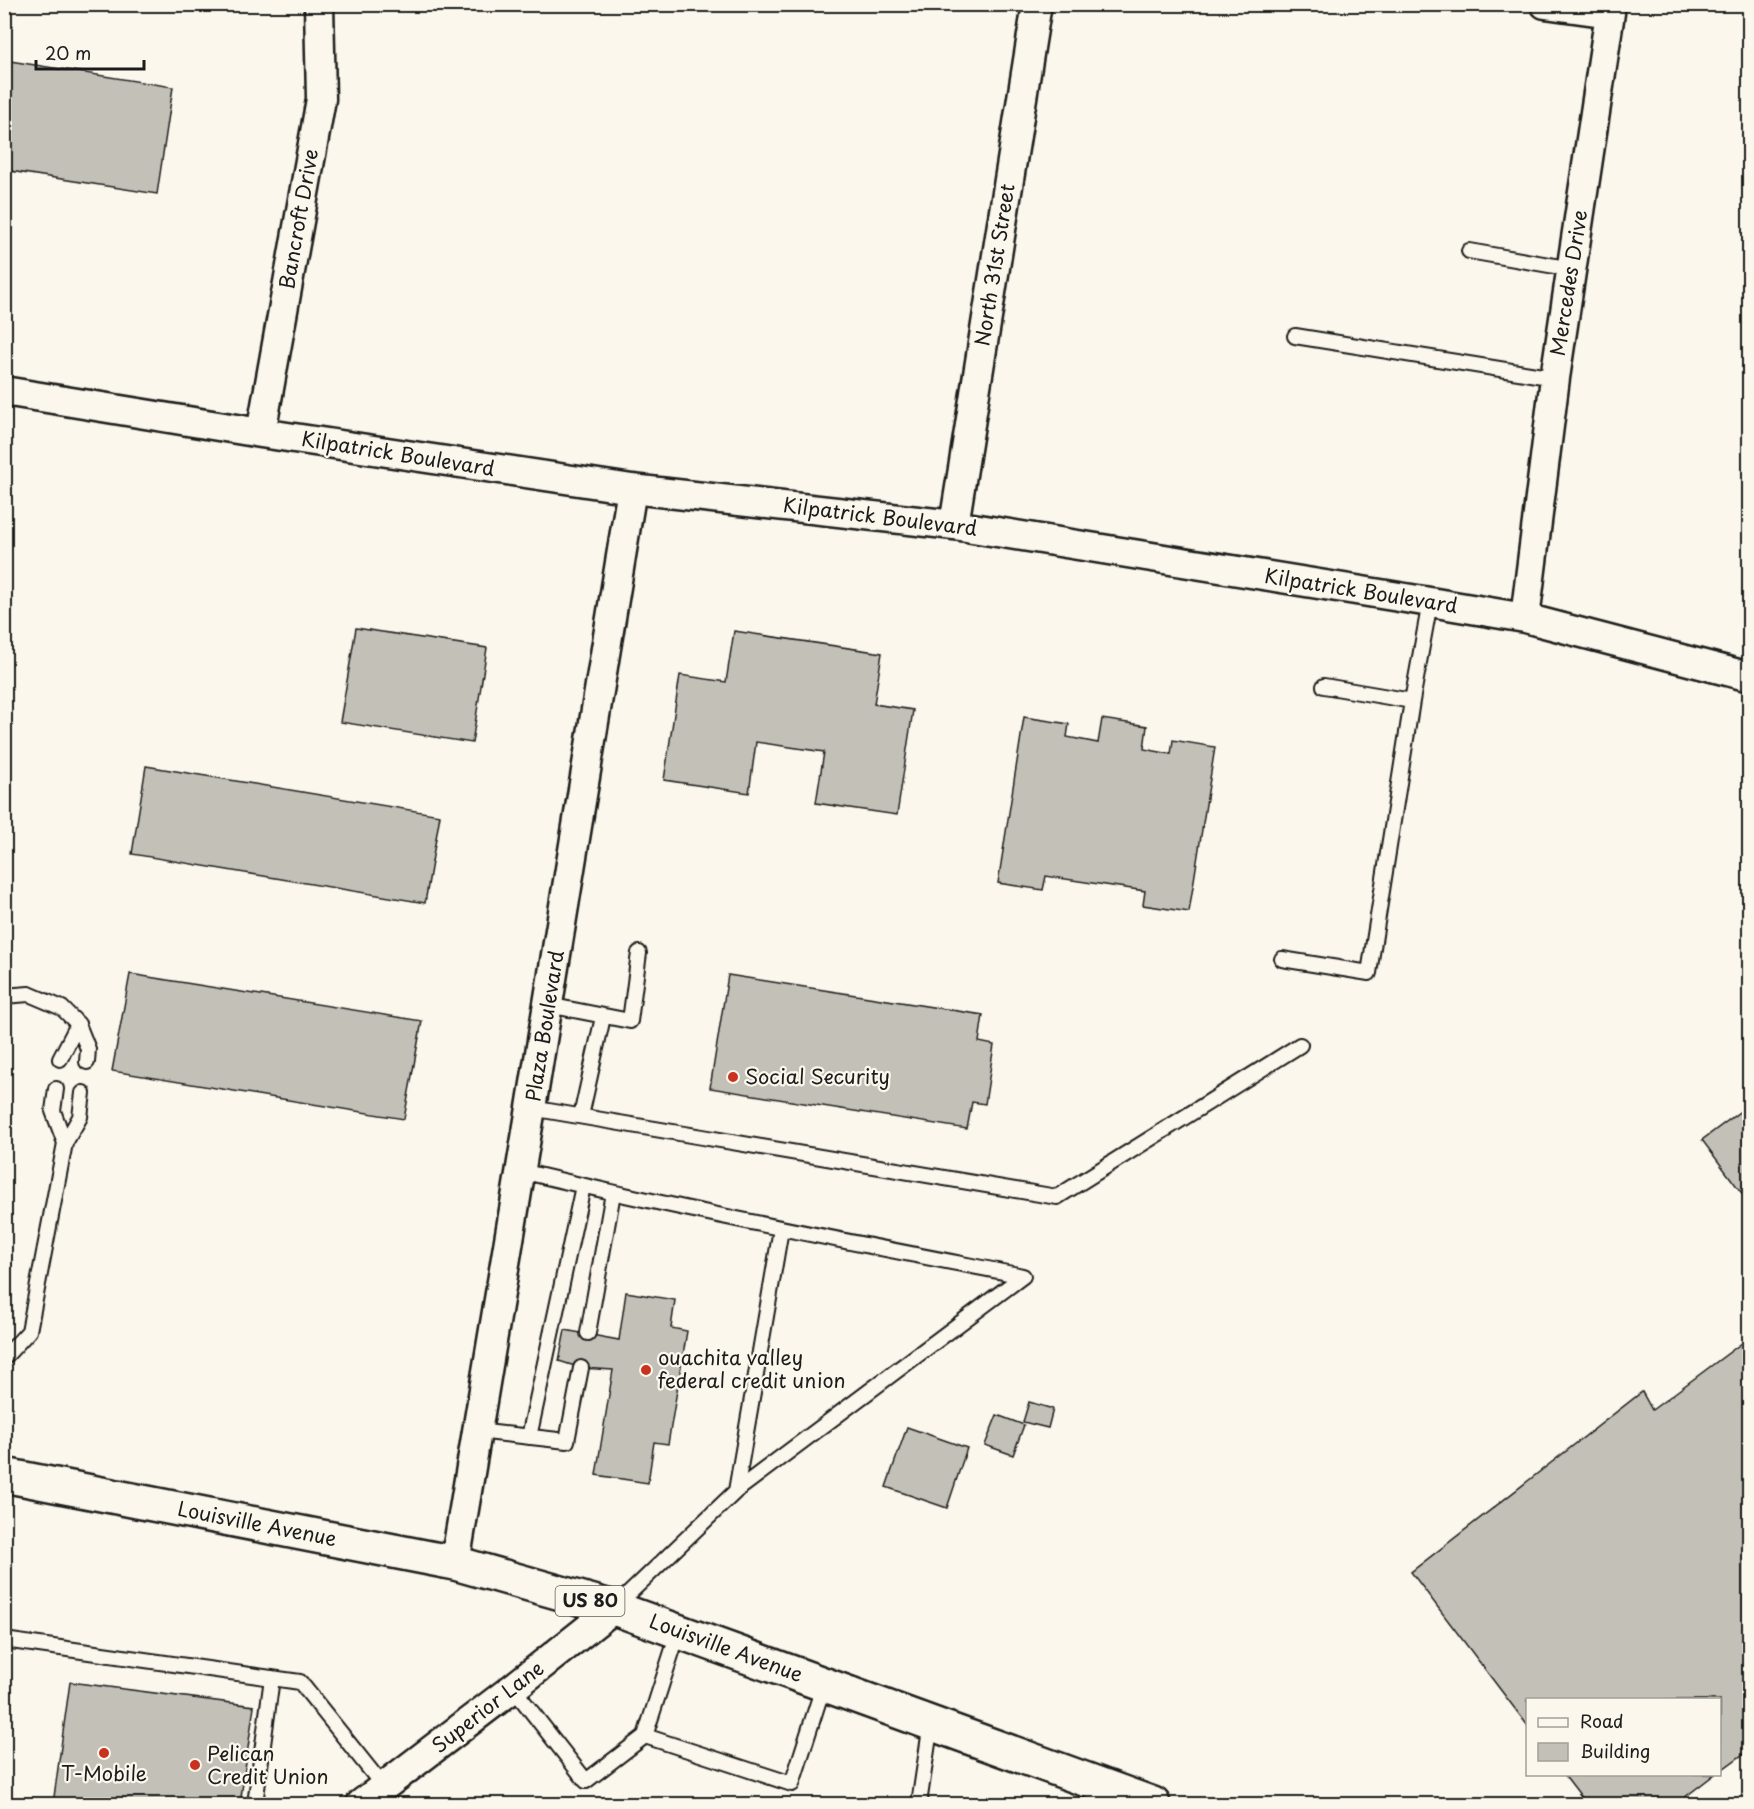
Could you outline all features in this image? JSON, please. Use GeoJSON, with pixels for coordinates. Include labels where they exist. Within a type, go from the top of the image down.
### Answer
{"type":"FeatureCollection","features":[{"type":"Feature","properties":{"kind":"main road","name":"Louisville Avenue"},"geometry":{"type":"LineString","coordinates":[[4,1475],[455,1563],[614,1608],[1153,1804]]}},
{"type":"Feature","properties":{"kind":"street","name":"Bancroft Drive"},"geometry":{"type":"LineString","coordinates":[[261,433],[321,99],[319,4]]}},
{"type":"Feature","properties":{"kind":"street","name":"North 31st Street"},"geometry":{"type":"LineString","coordinates":[[954,525],[1037,4]]}},
{"type":"Feature","properties":{"kind":"street","name":"Mercedes Drive"},"geometry":{"type":"LineString","coordinates":[[1525,618],[1555,378],[1610,13],[1545,4]]}},
{"type":"Feature","properties":{"kind":"street","name":"Kilpatrick Boulevard"},"geometry":{"type":"LineString","coordinates":[[4,391],[261,433],[632,489],[954,525],[1431,602],[1525,618],[1749,677]]}},
{"type":"Feature","properties":{"kind":"street","name":"Plaza Boulevard"},"geometry":{"type":"LineString","coordinates":[[455,1563],[632,489]]}},
{"type":"Feature","properties":{"kind":"street","name":"Superior Lane"},"geometry":{"type":"LineString","coordinates":[[361,1804],[513,1689],[614,1608]]}},
{"type":"Feature","properties":{"kind":"lane"},"geometry":{"type":"LineString","coordinates":[[1469,251],[1572,269]]}},
{"type":"Feature","properties":{"kind":"lane"},"geometry":{"type":"LineString","coordinates":[[1295,336],[1555,378]]}},
{"type":"Feature","properties":{"kind":"lane"},"geometry":{"type":"LineString","coordinates":[[1282,959],[1369,973],[1412,701],[1431,602]]}},
{"type":"Feature","properties":{"kind":"lane"},"geometry":{"type":"LineString","coordinates":[[1324,686],[1412,701]]}},
{"type":"Feature","properties":{"kind":"lane"},"geometry":{"type":"LineString","coordinates":[[548,1005],[630,1022],[639,952]]}},
{"type":"Feature","properties":{"kind":"lane"},"geometry":{"type":"LineString","coordinates":[[4,996],[29,994],[62,1008],[78,1024],[88,1049],[87,1062]]}},
{"type":"Feature","properties":{"kind":"lane"},"geometry":{"type":"LineString","coordinates":[[581,1116],[603,1017]]}},
{"type":"Feature","properties":{"kind":"lane"},"geometry":{"type":"LineString","coordinates":[[60,1059],[78,1024]]}},
{"type":"Feature","properties":{"kind":"lane"},"geometry":{"type":"LineString","coordinates":[[531,1108],[1057,1197],[1299,1045]]}},
{"type":"Feature","properties":{"kind":"lane"},"geometry":{"type":"LineString","coordinates":[[56,1089],[53,1111],[65,1143]]}},
{"type":"Feature","properties":{"kind":"lane"},"geometry":{"type":"LineString","coordinates":[[4,1358],[29,1331],[65,1143],[80,1117],[83,1093]]}},
{"type":"Feature","properties":{"kind":"lane"},"geometry":{"type":"LineString","coordinates":[[521,1171],[781,1229],[1023,1276],[736,1491],[614,1608]]}},
{"type":"Feature","properties":{"kind":"lane"},"geometry":{"type":"LineString","coordinates":[[529,1437],[583,1186]]}},
{"type":"Feature","properties":{"kind":"lane"},"geometry":{"type":"LineString","coordinates":[[588,1333],[613,1193]]}},
{"type":"Feature","properties":{"kind":"lane"},"geometry":{"type":"LineString","coordinates":[[736,1491],[781,1229]]}},
{"type":"Feature","properties":{"kind":"lane"},"geometry":{"type":"LineString","coordinates":[[477,1431],[567,1441],[581,1368]]}},
{"type":"Feature","properties":{"kind":"lane"},"geometry":{"type":"LineString","coordinates":[[513,1689],[586,1781],[645,1736],[679,1630]]}},
{"type":"Feature","properties":{"kind":"lane"},"geometry":{"type":"LineString","coordinates":[[4,1646],[5,1640],[300,1682],[384,1787]]}},
{"type":"Feature","properties":{"kind":"lane"},"geometry":{"type":"LineString","coordinates":[[255,1804],[272,1678]]}},
{"type":"Feature","properties":{"kind":"lane"},"geometry":{"type":"LineString","coordinates":[[645,1736],[792,1784],[824,1684]]}},
{"type":"Feature","properties":{"kind":"lane"},"geometry":{"type":"LineString","coordinates":[[921,1804],[920,1797],[931,1723]]}},
{"type":"Feature","properties":{"kind":"building"},"geometry":{"type":"Polygon","coordinates":[[[10,61],[173,87],[157,194],[4,170],[4,98],[10,61]]]}},
{"type":"Feature","properties":{"kind":"building"},"geometry":{"type":"Polygon","coordinates":[[[356,628],[487,648],[472,743],[340,722],[356,628]]]}},
{"type":"Feature","properties":{"kind":"building"},"geometry":{"type":"Polygon","coordinates":[[[734,631],[882,653],[874,704],[913,710],[897,815],[816,803],[824,752],[756,742],[749,793],[664,780],[680,675],[726,682],[734,631]]]}},
{"type":"Feature","properties":{"kind":"building"},"geometry":{"type":"Polygon","coordinates":[[[1024,717],[1069,724],[1067,737],[1098,743],[1102,719],[1147,726],[1144,749],[1171,754],[1173,740],[1215,747],[1189,912],[1143,905],[1145,891],[1046,876],[1043,890],[998,883],[1024,717]]]}},
{"type":"Feature","properties":{"kind":"building"},"geometry":{"type":"Polygon","coordinates":[[[146,766],[440,815],[425,903],[132,854],[146,766]]]}},
{"type":"Feature","properties":{"kind":"building"},"geometry":{"type":"Polygon","coordinates":[[[130,974],[422,1021],[404,1119],[112,1071],[130,974]]]}},
{"type":"Feature","properties":{"kind":"building"},"geometry":{"type":"Polygon","coordinates":[[[728,975],[983,1015],[979,1042],[994,1045],[985,1104],[972,1102],[967,1129],[710,1088],[728,975]]]}},
{"type":"Feature","properties":{"kind":"building"},"geometry":{"type":"Polygon","coordinates":[[[1750,1104],[1750,1204],[1702,1140],[1750,1104]]]}},
{"type":"Feature","properties":{"kind":"building"},"geometry":{"type":"Polygon","coordinates":[[[626,1292],[675,1300],[671,1328],[687,1331],[668,1444],[654,1442],[648,1483],[596,1475],[613,1370],[581,1368],[559,1361],[565,1330],[619,1340],[626,1292]]]}},
{"type":"Feature","properties":{"kind":"building"},"geometry":{"type":"Polygon","coordinates":[[[1750,1337],[1750,1749],[1721,1770],[1721,1698],[1526,1698],[1526,1723],[1411,1572],[1642,1392],[1652,1410],[1750,1337]]]}},
{"type":"Feature","properties":{"kind":"building"},"geometry":{"type":"Polygon","coordinates":[[[1029,1402],[1053,1409],[1048,1428],[1023,1422],[1029,1402]]]}},
{"type":"Feature","properties":{"kind":"building"},"geometry":{"type":"Polygon","coordinates":[[[997,1415],[1024,1425],[1013,1455],[985,1445],[997,1415]]]}},
{"type":"Feature","properties":{"kind":"building"},"geometry":{"type":"Polygon","coordinates":[[[907,1427],[967,1448],[947,1508],[886,1487],[907,1427]]]}},
{"type":"Feature","properties":{"kind":"building"},"geometry":{"type":"Polygon","coordinates":[[[70,1682],[254,1706],[240,1804],[53,1804],[70,1682]]]}},
{"type":"Feature","properties":{"kind":"building"},"geometry":{"type":"Polygon","coordinates":[[[1566,1776],[1712,1776],[1676,1804],[1587,1804],[1566,1776]]]}},
{"type":"Feature","properties":{"kind":"place","name":"Social Security"},"geometry":{"type":"Point","coordinates":[733,1077]}},
{"type":"Feature","properties":{"kind":"place","name":"ouachita valley federal credit union"},"geometry":{"type":"Point","coordinates":[646,1370]}},
{"type":"Feature","properties":{"kind":"place","name":"T-Mobile"},"geometry":{"type":"Point","coordinates":[104,1753]}},
{"type":"Feature","properties":{"kind":"place","name":"Pelican Credit Union"},"geometry":{"type":"Point","coordinates":[195,1765]}}]}
